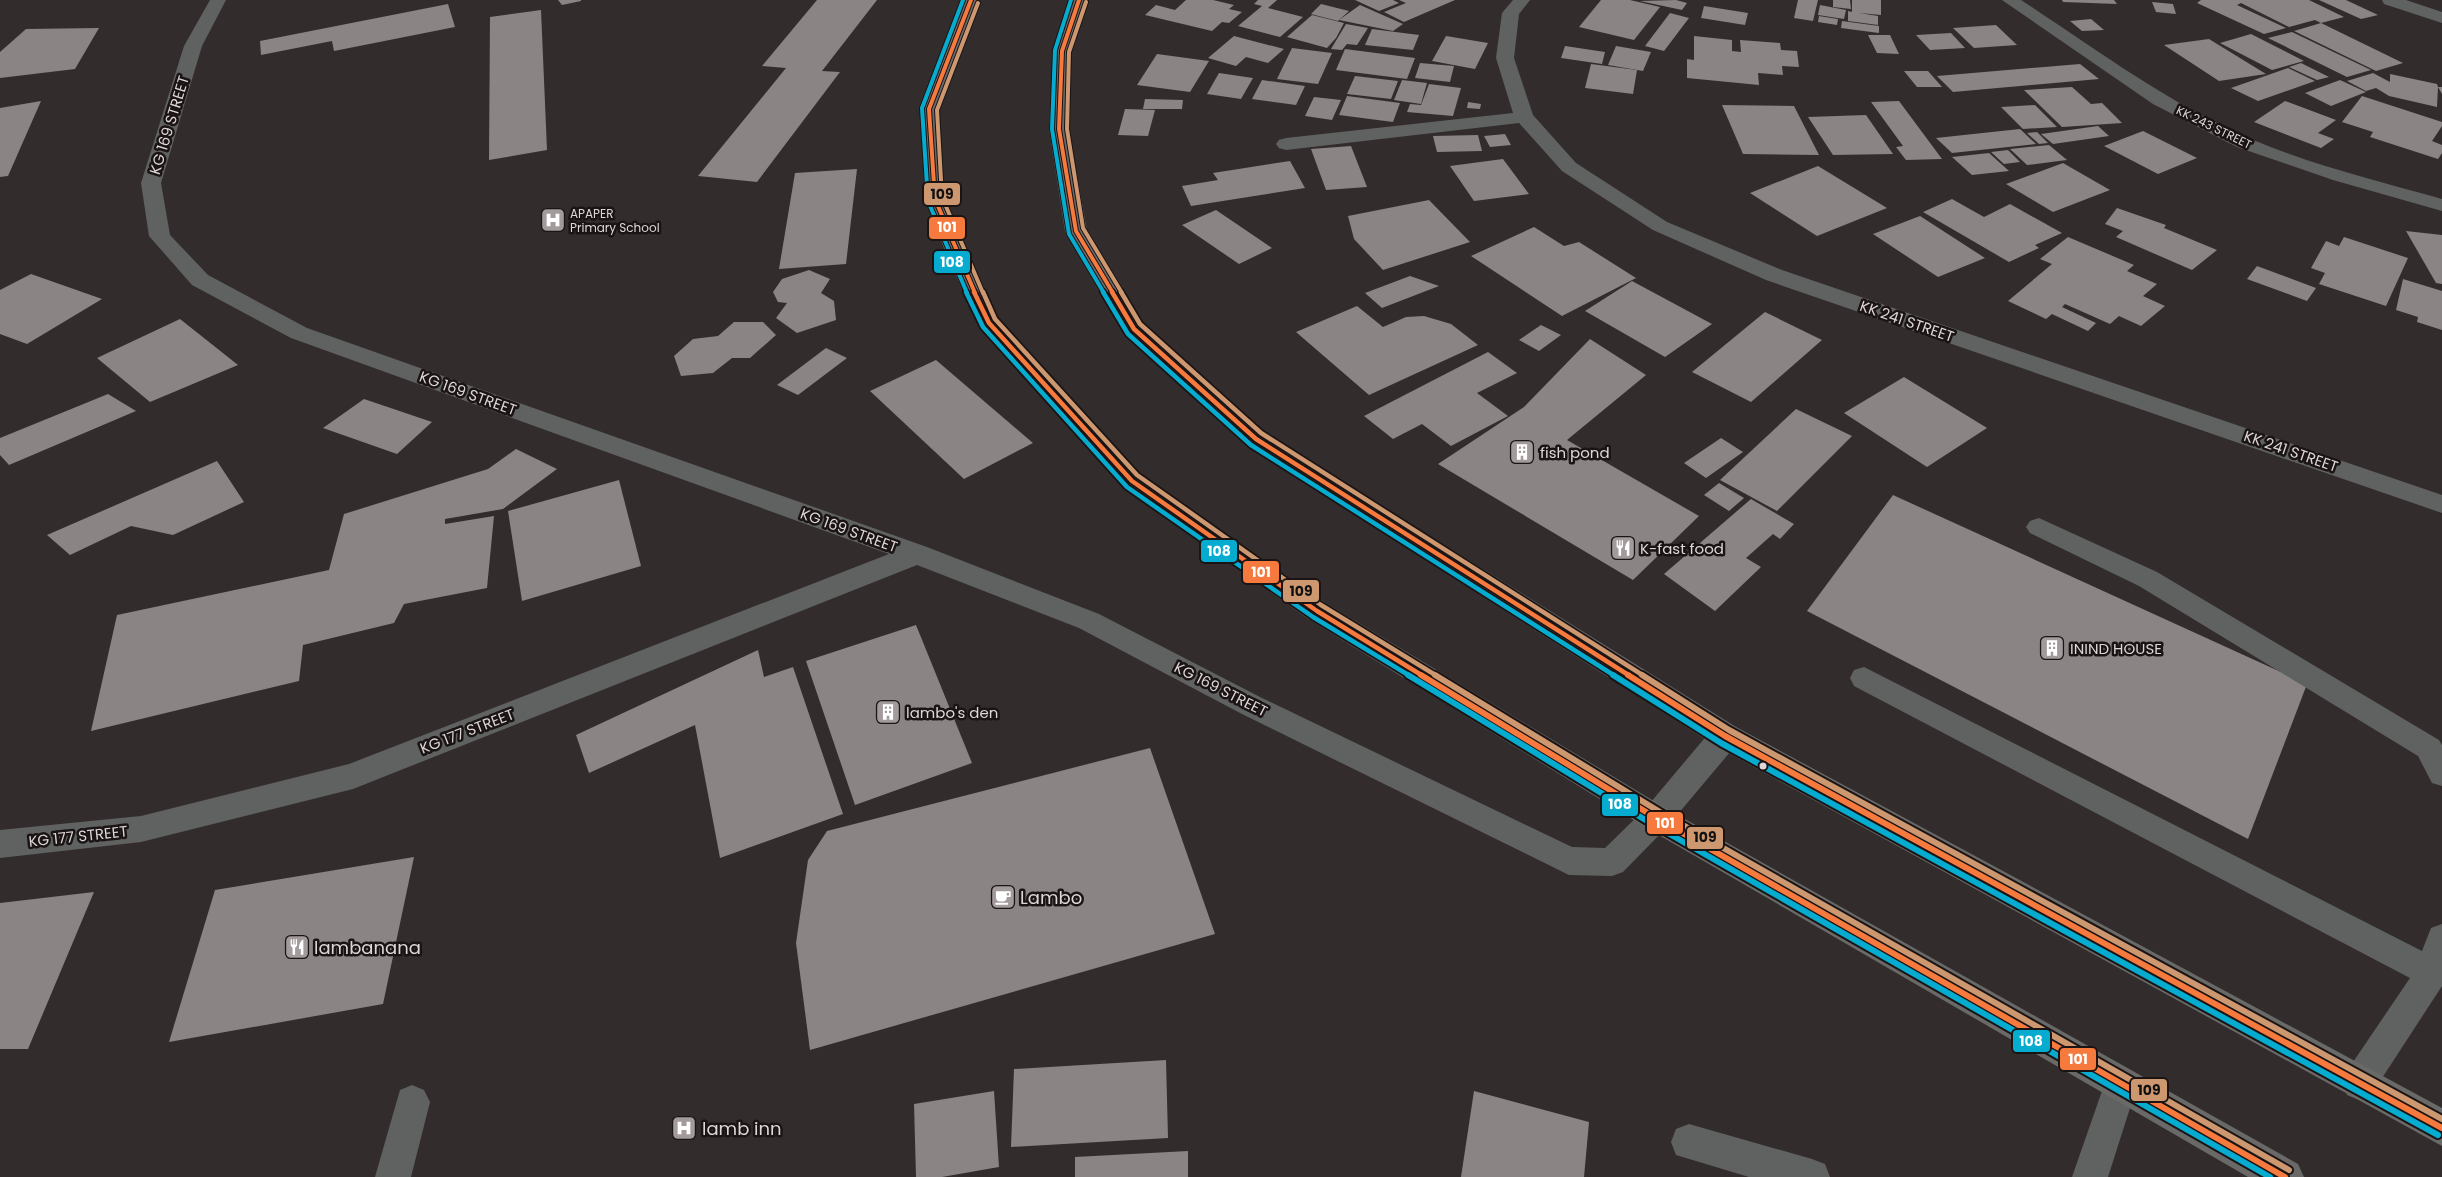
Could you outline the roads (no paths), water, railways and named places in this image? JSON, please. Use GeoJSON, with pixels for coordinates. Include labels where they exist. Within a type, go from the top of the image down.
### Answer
{"type":"FeatureCollection","features":[{"type":"Feature","properties":{"kind":"highway"},"geometry":{"type":"LineString","coordinates":[[972,0],[929,109],[936,198],[960,261],[989,323],[1132,481],[1317,612],[1656,818],[2284,1177]]}},
{"type":"Feature","properties":{"kind":"highway"},"geometry":{"type":"LineString","coordinates":[[1079,0],[1062,51],[1059,128],[1076,231],[1134,329],[1256,439],[1725,736],[2442,1128]]}},
{"type":"Feature","properties":{"kind":"street","name":"KG 169 STREET"},"geometry":{"type":"LineString","coordinates":[[218,0],[193,46],[151,183],[160,236],[200,280],[299,333],[917,554],[1089,621],[1252,706],[1438,795],[1569,861],[1612,862],[1656,818],[1725,736]]}},
{"type":"Feature","properties":{"kind":"street","name":"KK 241 STREET"},"geometry":{"type":"LineString","coordinates":[[1522,0],[1511,13],[1504,58],[1524,117],[1569,167],[1660,226],[1774,275],[2442,504]]}},
{"type":"Feature","properties":{"kind":"street","name":"KK 243 STREET"},"geometry":{"type":"LineString","coordinates":[[2010,0],[2160,100],[2244,144],[2340,176],[2442,205]]}},
{"type":"Feature","properties":{"kind":"street"},"geometry":{"type":"LineString","coordinates":[[2390,0],[2442,18]]}},
{"type":"Feature","properties":{"kind":"street"},"geometry":{"type":"LineString","coordinates":[[1286,144],[1524,117]]}},
{"type":"Feature","properties":{"kind":"street","name":"KG 177 STREET"},"geometry":{"type":"LineString","coordinates":[[0,844],[142,829],[353,776],[917,554]]}},
{"type":"Feature","properties":{"kind":"lane"},"geometry":{"type":"LineString","coordinates":[[2039,527],[2148,579],[2429,748],[2442,774]]}},
{"type":"Feature","properties":{"kind":"lane"},"geometry":{"type":"LineString","coordinates":[[1864,678],[2432,973]]}},
{"type":"Feature","properties":{"kind":"lane"},"geometry":{"type":"LineString","coordinates":[[2359,1083],[2432,973],[2442,938]]}},
{"type":"Feature","properties":{"kind":"lane"},"geometry":{"type":"LineString","coordinates":[[2090,1177],[2120,1083]]}},
{"type":"Feature","properties":{"kind":"lane"},"geometry":{"type":"LineString","coordinates":[[393,1177],[412,1102]]}},
{"type":"Feature","properties":{"kind":"lane"},"geometry":{"type":"LineString","coordinates":[[1688,1142],[1812,1177]]}},
{"type":"Feature","properties":{"kind":"place","name":"APAPER Primary School"},"geometry":{"type":"Point","coordinates":[553,220]}},
{"type":"Feature","properties":{"kind":"place","name":"fish pond"},"geometry":{"type":"Point","coordinates":[1522,452]}},
{"type":"Feature","properties":{"kind":"place","name":"K-fast food"},"geometry":{"type":"Point","coordinates":[1623,548]}},
{"type":"Feature","properties":{"kind":"place","name":"ININD HOUSE"},"geometry":{"type":"Point","coordinates":[2052,648]}},
{"type":"Feature","properties":{"kind":"place","name":"lambo's den"},"geometry":{"type":"Point","coordinates":[888,712]}},
{"type":"Feature","properties":{"kind":"place","name":"Lambo"},"geometry":{"type":"Point","coordinates":[1003,897]}},
{"type":"Feature","properties":{"kind":"place","name":"lambanana"},"geometry":{"type":"Point","coordinates":[297,947]}},
{"type":"Feature","properties":{"kind":"place","name":"lamb inn"},"geometry":{"type":"Point","coordinates":[684,1128]}}]}
